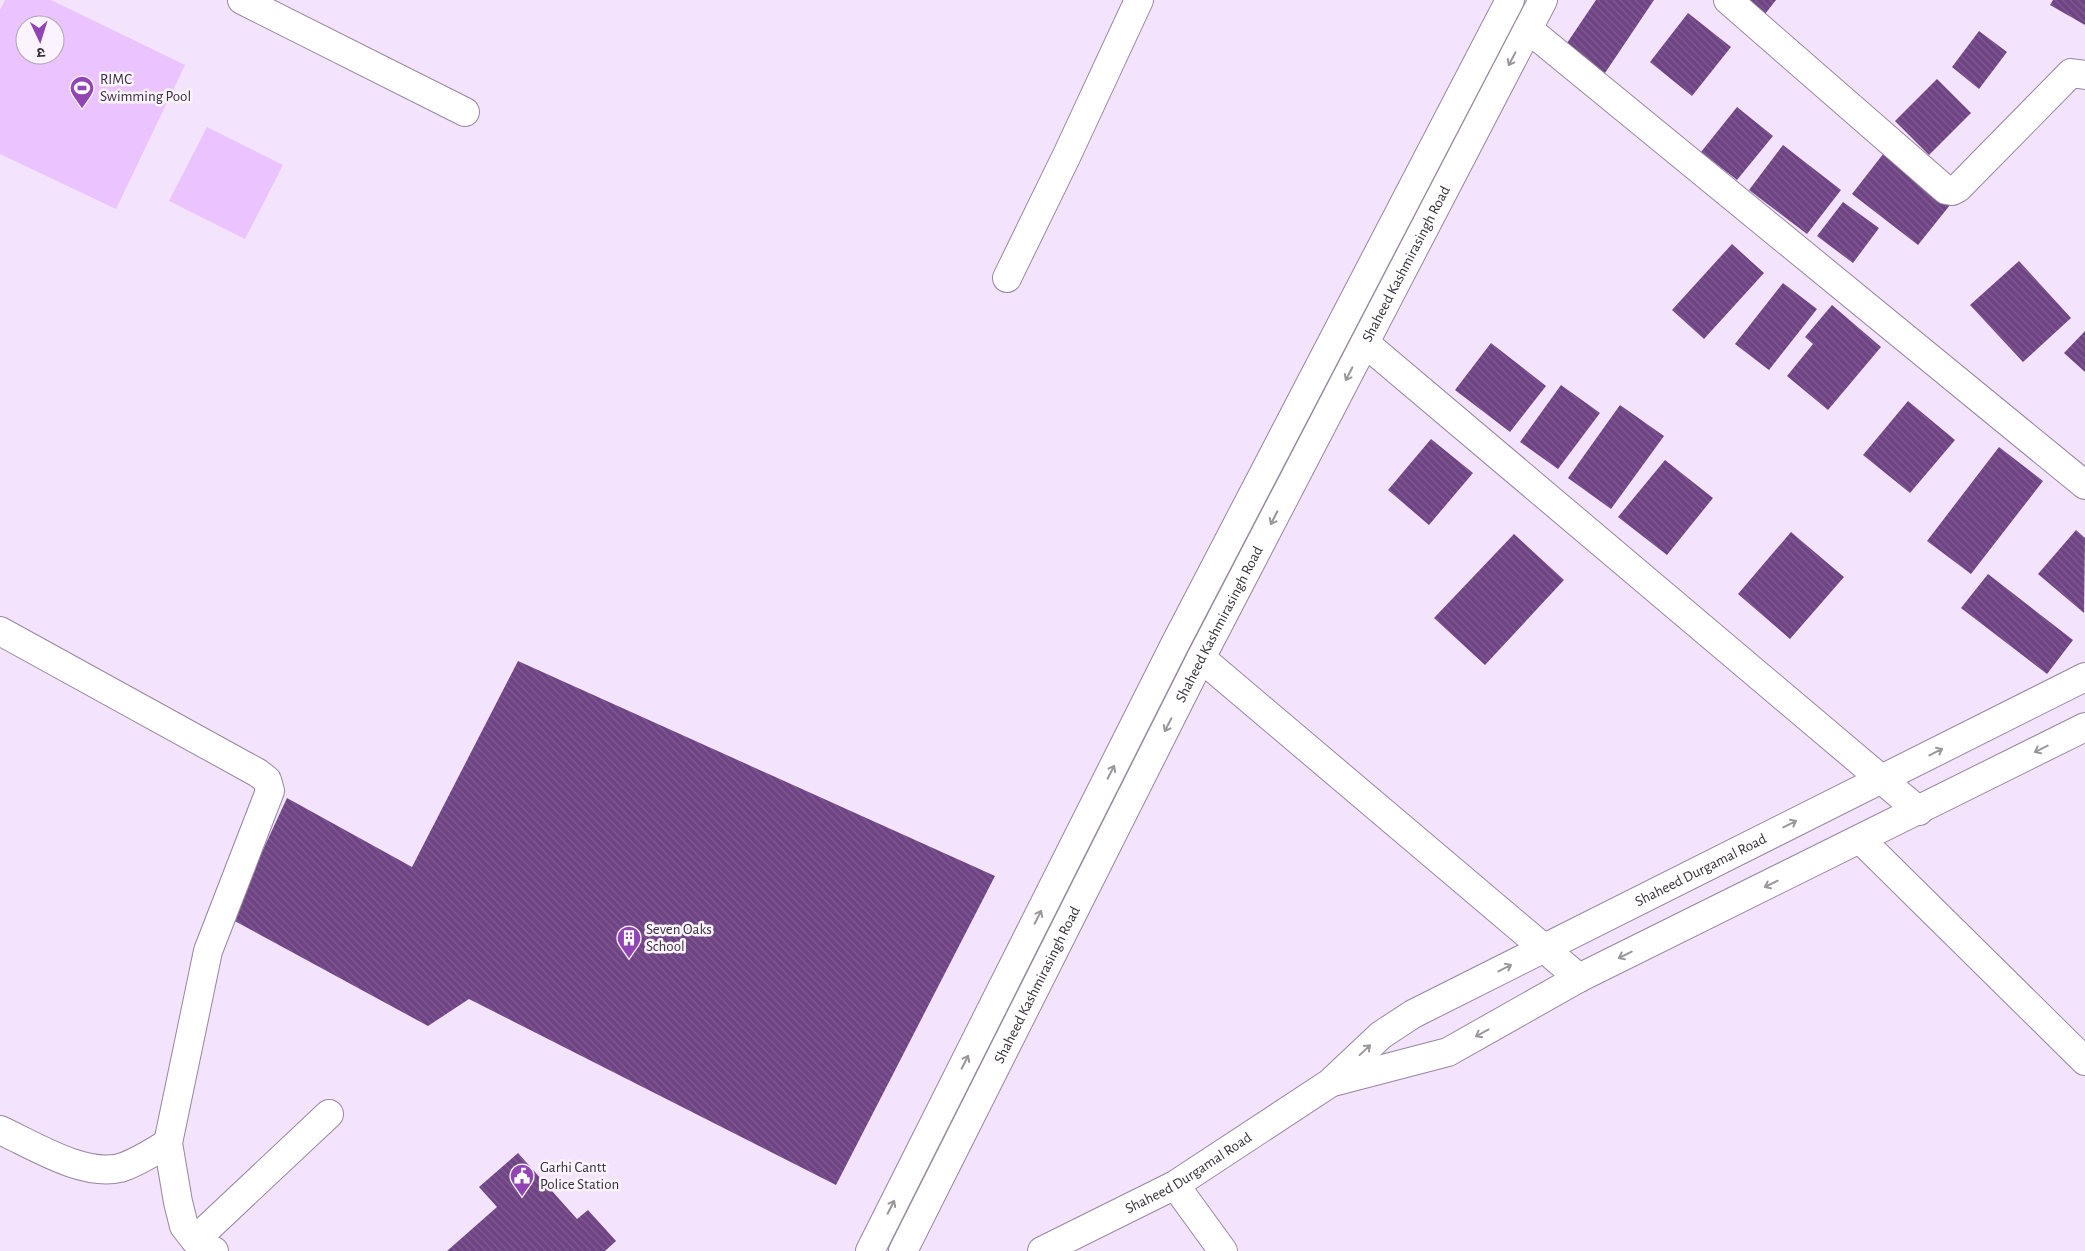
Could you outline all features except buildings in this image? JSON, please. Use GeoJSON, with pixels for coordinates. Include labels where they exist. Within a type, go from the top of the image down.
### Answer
{"type":"FeatureCollection","features":[{"type":"Feature","properties":{"kind":"street"},"geometry":{"type":"LineString","coordinates":[[242,0],[277,8],[465,112]]}},
{"type":"Feature","properties":{"kind":"street"},"geometry":{"type":"LineString","coordinates":[[1007,278],[1139,0]]}},
{"type":"Feature","properties":{"kind":"street","name":"Shaheed Kashmirasingh Road"},"geometry":{"type":"LineString","coordinates":[[870,1251],[1175,644],[1510,0]]}},
{"type":"Feature","properties":{"kind":"street","name":"Shaheed Kashmirasingh Road"},"geometry":{"type":"LineString","coordinates":[[903,1251],[1201,658],[1543,0]]}},
{"type":"Feature","properties":{"kind":"street"},"geometry":{"type":"LineString","coordinates":[[1728,0],[1946,190],[1952,191],[1958,188],[2071,73],[2085,75]]}},
{"type":"Feature","properties":{"kind":"street"},"geometry":{"type":"LineString","coordinates":[[1528,29],[2085,485]]}},
{"type":"Feature","properties":{"kind":"street"},"geometry":{"type":"LineString","coordinates":[[1364,343],[1919,811]]}},
{"type":"Feature","properties":{"kind":"street"},"geometry":{"type":"LineString","coordinates":[[0,631],[258,773],[267,780],[270,791],[208,951],[168,1143],[184,1226],[205,1246],[329,1114]]}},
{"type":"Feature","properties":{"kind":"street"},"geometry":{"type":"LineString","coordinates":[[1201,658],[1579,978]]}},
{"type":"Feature","properties":{"kind":"street","name":"Shaheed Durgamal Road"},"geometry":{"type":"LineString","coordinates":[[1042,1251],[1175,1185],[1330,1083],[1381,1035],[1413,1014],[2085,678]]}},
{"type":"Feature","properties":{"kind":"street","name":"Shaheed Durgamal Road"},"geometry":{"type":"LineString","coordinates":[[1330,1083],[1448,1052],[1579,978],[2085,727]]}},
{"type":"Feature","properties":{"kind":"street"},"geometry":{"type":"LineString","coordinates":[[1860,839],[2085,1061]]}},
{"type":"Feature","properties":{"kind":"street"},"geometry":{"type":"LineString","coordinates":[[0,1130],[80,1167],[98,1170],[120,1168],[168,1143]]}},
{"type":"Feature","properties":{"kind":"street"},"geometry":{"type":"LineString","coordinates":[[1175,1185],[1223,1251]]}},
{"type":"Feature","properties":{"kind":"shaded area","name":"RIMC Swimming Pool"},"geometry":{"type":"Polygon","coordinates":[[[5,0],[51,0],[185,65],[116,209],[0,154],[0,10],[5,0]]]}},
{"type":"Feature","properties":{"kind":"shaded area","name":"RIMC Swimming Pool"},"geometry":{"type":"Polygon","coordinates":[[[207,127],[283,165],[245,239],[169,201],[207,127]]]}},
{"type":"Feature","properties":{"kind":"place","name":"RIMC Swimming Pool"},"geometry":{"type":"Point","coordinates":[82,109]}},
{"type":"Feature","properties":{"kind":"place","name":"Seven Oaks School"},"geometry":{"type":"Point","coordinates":[629,959]}},
{"type":"Feature","properties":{"kind":"place","name":"Garhi Cantt Police Station"},"geometry":{"type":"Point","coordinates":[522,1197]}}]}
